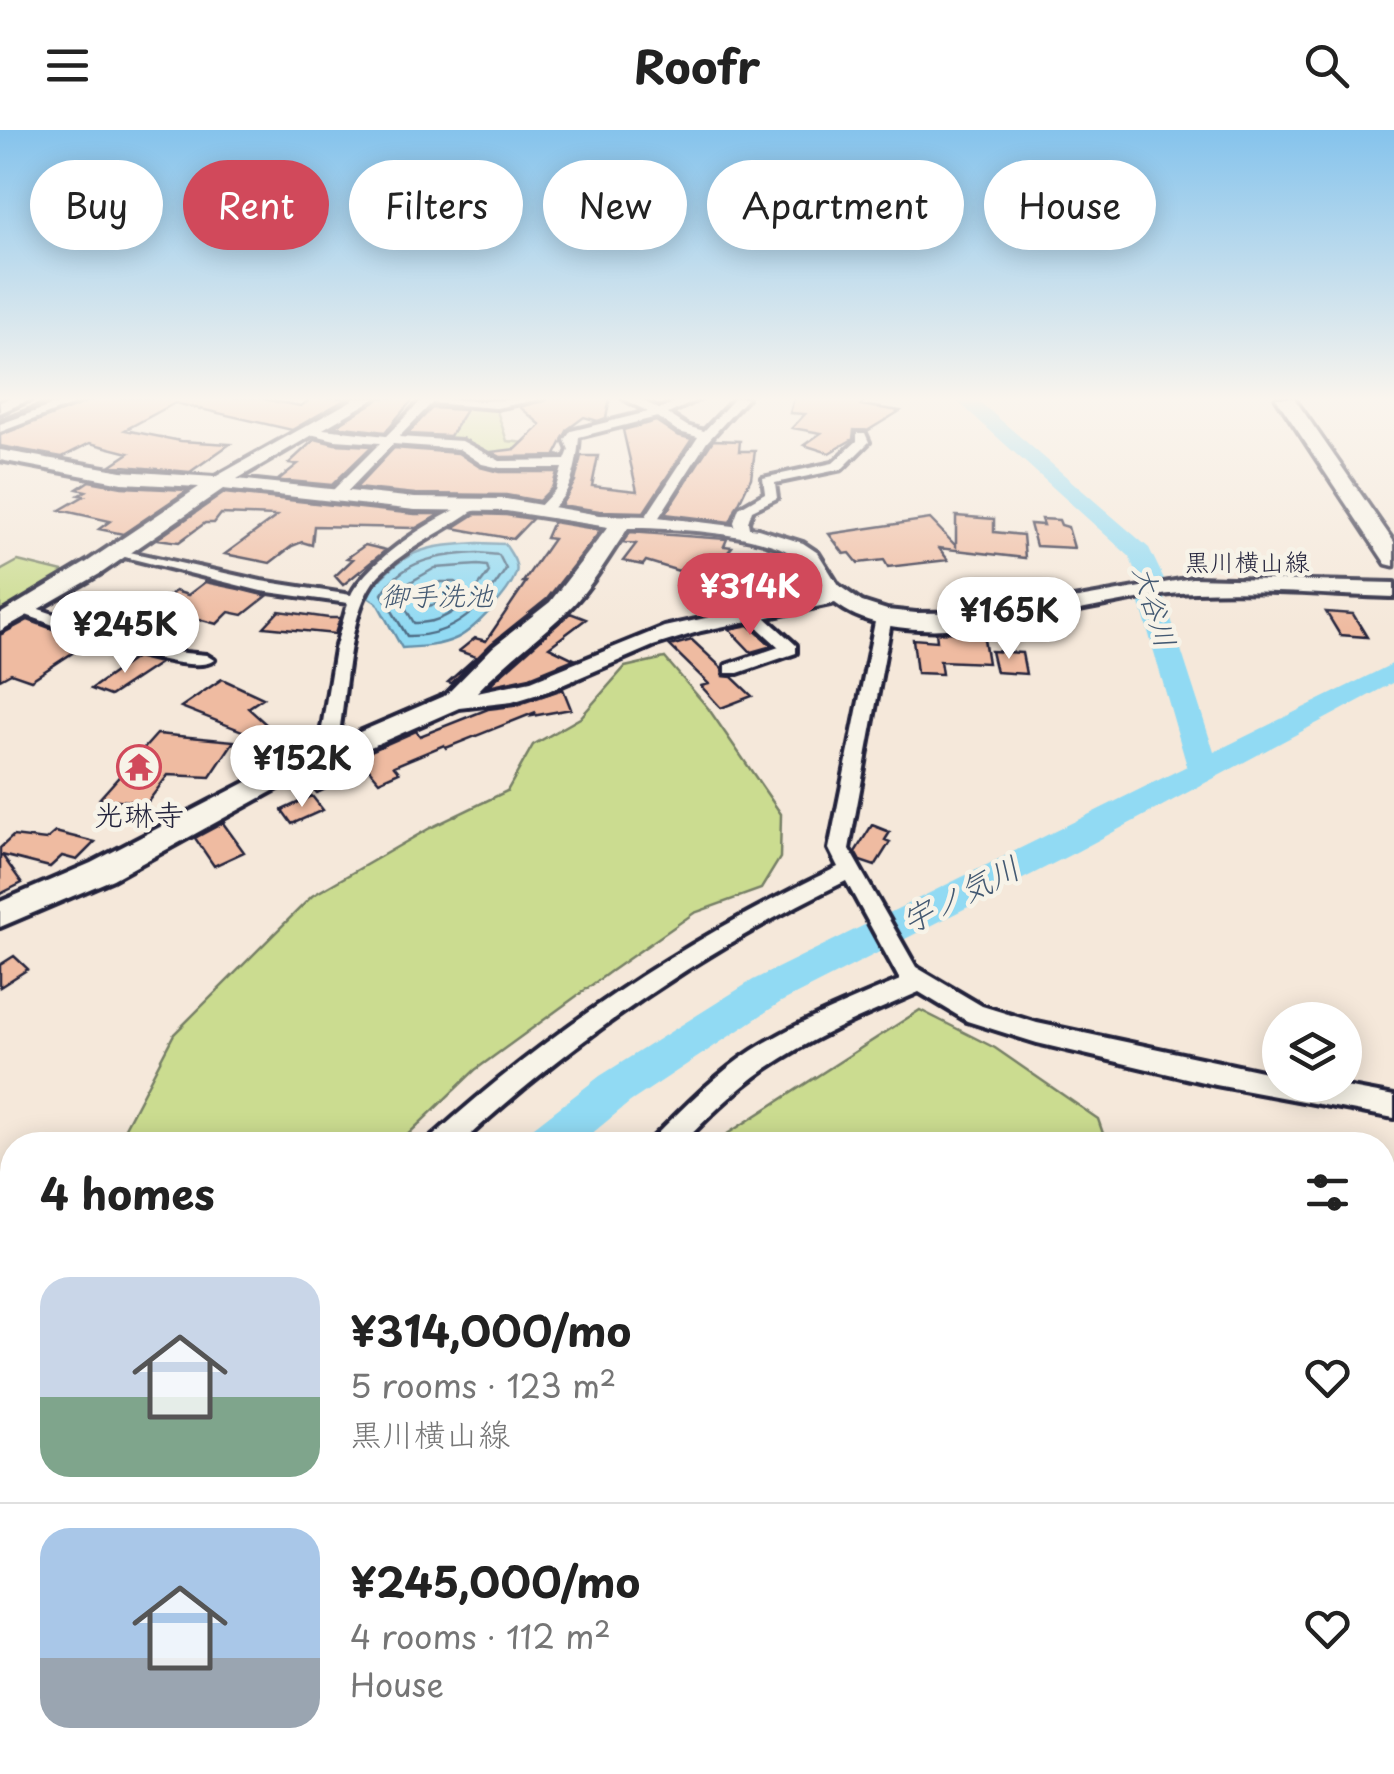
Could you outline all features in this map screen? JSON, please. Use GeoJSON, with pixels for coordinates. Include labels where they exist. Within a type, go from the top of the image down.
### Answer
{"type":"FeatureCollection","features":[{"type":"Feature","properties":{"kind":"main road"},"geometry":{"type":"LineString","coordinates":[[1337,475],[1394,559]]}},
{"type":"Feature","properties":{"kind":"street","name":"黒川横山線"},"geometry":{"type":"LineString","coordinates":[[109,475],[415,504],[480,504],[620,524],[650,522],[744,533],[796,547],[810,558],[837,596],[854,607],[884,617],[1000,620],[1135,594],[1220,585],[1394,590]]}},
{"type":"Feature","properties":{"kind":"street"},"geometry":{"type":"LineString","coordinates":[[0,624],[234,475]]}},
{"type":"Feature","properties":{"kind":"street"},"geometry":{"type":"LineString","coordinates":[[336,495],[355,475]]}},
{"type":"Feature","properties":{"kind":"street"},"geometry":{"type":"LineString","coordinates":[[543,510],[561,490],[567,475]]}},
{"type":"Feature","properties":{"kind":"street"},"geometry":{"type":"LineString","coordinates":[[650,522],[681,475]]}},
{"type":"Feature","properties":{"kind":"street"},"geometry":{"type":"LineString","coordinates":[[744,533],[741,522],[746,508],[772,495],[768,481],[797,475]]}},
{"type":"Feature","properties":{"kind":"street"},"geometry":{"type":"LineString","coordinates":[[350,746],[331,728],[358,600],[370,575],[480,504]]}},
{"type":"Feature","properties":{"kind":"street"},"geometry":{"type":"LineString","coordinates":[[455,700],[501,652],[558,607],[579,584],[620,524]]}},
{"type":"Feature","properties":{"kind":"street"},"geometry":{"type":"LineString","coordinates":[[116,552],[261,586],[358,600]]}},
{"type":"Feature","properties":{"kind":"street"},"geometry":{"type":"LineString","coordinates":[[0,915],[48,897],[272,780],[455,700],[507,696],[585,670],[638,643],[750,612],[837,596]]}},
{"type":"Feature","properties":{"kind":"street"},"geometry":{"type":"LineString","coordinates":[[24,609],[162,656],[206,660]]}},
{"type":"Feature","properties":{"kind":"street"},"geometry":{"type":"LineString","coordinates":[[732,668],[790,650],[750,612]]}},
{"type":"Feature","properties":{"kind":"street"},"geometry":{"type":"LineString","coordinates":[[884,617],[839,849],[913,977],[975,1014],[1038,1033],[1216,1074],[1394,1108]]}},
{"type":"Feature","properties":{"kind":"street"},"geometry":{"type":"LineString","coordinates":[[455,1132],[564,1038],[646,982],[740,924],[853,877]]}},
{"type":"Feature","properties":{"kind":"street"},"geometry":{"type":"LineString","coordinates":[[676,1132],[761,1058],[913,977]]}},
{"type":"Feature","properties":{"kind":"green space"},"geometry":{"type":"Polygon","coordinates":[[[18,561],[71,574],[0,619],[0,571],[18,561]]]}},
{"type":"Feature","properties":{"kind":"green space"},"geometry":{"type":"Polygon","coordinates":[[[665,658],[708,708],[781,814],[780,858],[761,889],[694,913],[475,1070],[411,1132],[123,1132],[174,1034],[312,896],[430,828],[507,791],[533,745],[580,718],[625,667],[665,658]]]}},
{"type":"Feature","properties":{"kind":"green space"},"geometry":{"type":"Polygon","coordinates":[[[920,1010],[995,1048],[1098,1119],[1102,1132],[730,1132],[920,1010]]]}},
{"type":"Feature","properties":{"kind":"water","name":"御手洗池"},"geometry":{"type":"Polygon","coordinates":[[[478,543],[505,544],[517,569],[507,590],[482,619],[457,638],[402,648],[377,603],[366,596],[391,569],[414,553],[478,543]]]}},
{"type":"Feature","properties":{"kind":"building"},"geometry":{"type":"Polygon","coordinates":[[[285,475],[343,475],[332,485],[278,480],[285,475]]]}},
{"type":"Feature","properties":{"kind":"building"},"geometry":{"type":"Polygon","coordinates":[[[369,475],[556,475],[552,488],[539,501],[506,495],[415,494],[356,488],[369,475]]]}},
{"type":"Feature","properties":{"kind":"building"},"geometry":{"type":"Polygon","coordinates":[[[577,475],[594,475],[592,486],[637,491],[633,475],[669,475],[644,512],[561,505],[577,475]]]}},
{"type":"Feature","properties":{"kind":"building"},"geometry":{"type":"Polygon","coordinates":[[[690,475],[751,475],[730,522],[665,514],[690,475]]]}},
{"type":"Feature","properties":{"kind":"building"},"geometry":{"type":"Polygon","coordinates":[[[89,481],[188,490],[123,534],[99,529],[110,521],[60,510],[84,496],[79,495],[86,491],[77,489],[89,481]]]}},
{"type":"Feature","properties":{"kind":"building"},"geometry":{"type":"Polygon","coordinates":[[[224,493],[440,514],[416,528],[314,526],[312,545],[302,542],[292,546],[270,563],[225,554],[277,516],[221,514],[214,523],[205,523],[179,542],[157,539],[224,493]]]}},
{"type":"Feature","properties":{"kind":"building"},"geometry":{"type":"Polygon","coordinates":[[[475,514],[532,519],[513,539],[453,528],[475,514]]]}},
{"type":"Feature","properties":{"kind":"building"},"geometry":{"type":"Polygon","coordinates":[[[956,516],[994,519],[994,532],[1023,535],[1025,558],[939,548],[948,560],[888,567],[884,560],[858,563],[850,553],[844,554],[829,534],[930,519],[956,546],[956,516]]]}},
{"type":"Feature","properties":{"kind":"building"},"geometry":{"type":"Polygon","coordinates":[[[1041,519],[1059,520],[1068,527],[1074,548],[1036,546],[1030,524],[1043,525],[1041,519]]]}},
{"type":"Feature","properties":{"kind":"building"},"geometry":{"type":"Polygon","coordinates":[[[553,522],[601,530],[547,599],[491,644],[452,683],[448,682],[476,657],[459,651],[475,638],[486,641],[526,582],[553,539],[546,538],[553,522]]]}},
{"type":"Feature","properties":{"kind":"building"},"geometry":{"type":"Polygon","coordinates":[[[630,532],[727,539],[724,546],[732,547],[714,570],[689,562],[679,571],[646,561],[643,565],[623,561],[636,544],[623,542],[630,532]]]}},
{"type":"Feature","properties":{"kind":"building"},"geometry":{"type":"Polygon","coordinates":[[[365,545],[386,550],[343,585],[335,576],[353,559],[347,558],[365,545]]]}},
{"type":"Feature","properties":{"kind":"building"},"geometry":{"type":"Polygon","coordinates":[[[205,582],[267,596],[243,615],[229,612],[217,624],[158,605],[175,591],[188,595],[205,582]]]}},
{"type":"Feature","properties":{"kind":"building"},"geometry":{"type":"Polygon","coordinates":[[[279,611],[340,618],[335,634],[264,627],[279,611]]]}},
{"type":"Feature","properties":{"kind":"building"},"geometry":{"type":"Polygon","coordinates":[[[1326,612],[1353,614],[1367,637],[1340,635],[1326,612]]]}},
{"type":"Feature","properties":{"kind":"building"},"geometry":{"type":"Polygon","coordinates":[[[570,613],[586,619],[549,647],[574,659],[530,677],[488,686],[570,613]]]}},
{"type":"Feature","properties":{"kind":"building"},"geometry":{"type":"Polygon","coordinates":[[[28,620],[89,642],[31,680],[11,673],[0,679],[0,635],[28,620]]]}},
{"type":"Feature","properties":{"kind":"building"},"geometry":{"type":"Polygon","coordinates":[[[749,625],[772,646],[751,652],[729,629],[749,625]]]}},
{"type":"Feature","properties":{"kind":"building"},"geometry":{"type":"Polygon","coordinates":[[[936,632],[983,633],[988,663],[940,661],[942,674],[917,673],[913,639],[937,641],[936,632]]]}},
{"type":"Feature","properties":{"kind":"building"},"geometry":{"type":"Polygon","coordinates":[[[692,640],[722,668],[723,676],[732,677],[752,696],[721,708],[701,686],[709,684],[670,646],[692,640]]]}},
{"type":"Feature","properties":{"kind":"building"},"geometry":{"type":"Polygon","coordinates":[[[991,651],[1022,653],[1026,674],[996,672],[991,651]]]}},
{"type":"Feature","properties":{"kind":"building"},"geometry":{"type":"Polygon","coordinates":[[[136,657],[160,663],[110,696],[91,689],[136,657]]]}},
{"type":"Feature","properties":{"kind":"building"},"geometry":{"type":"Polygon","coordinates":[[[222,679],[263,698],[248,708],[289,745],[322,734],[329,741],[293,756],[288,749],[181,707],[222,679]]]}},
{"type":"Feature","properties":{"kind":"building"},"geometry":{"type":"Polygon","coordinates":[[[563,689],[571,709],[532,716],[536,712],[446,748],[444,745],[394,766],[399,772],[379,781],[369,769],[317,793],[305,780],[416,731],[420,736],[488,709],[513,706],[563,689]]]}},
{"type":"Feature","properties":{"kind":"building","name":"光琳寺"},"geometry":{"type":"Polygon","coordinates":[[[157,734],[234,741],[210,777],[168,775],[147,803],[100,798],[157,734]]]}},
{"type":"Feature","properties":{"kind":"building"},"geometry":{"type":"Polygon","coordinates":[[[312,796],[323,810],[292,824],[282,810],[312,796]]]}},
{"type":"Feature","properties":{"kind":"building"},"geometry":{"type":"Polygon","coordinates":[[[223,823],[244,852],[214,866],[195,838],[223,823]]]}},
{"type":"Feature","properties":{"kind":"building"},"geometry":{"type":"Polygon","coordinates":[[[872,825],[890,832],[885,840],[890,842],[875,866],[860,861],[855,852],[872,825]]]}},
{"type":"Feature","properties":{"kind":"building"},"geometry":{"type":"Polygon","coordinates":[[[55,832],[95,842],[77,860],[62,856],[50,867],[2,855],[22,883],[0,894],[0,848],[13,836],[46,840],[55,832]]]}},
{"type":"Feature","properties":{"kind":"building"},"geometry":{"type":"Polygon","coordinates":[[[14,956],[28,969],[0,987],[0,965],[14,956]]]}},
{"type":"Feature","properties":{"kind":"waterway","name":"大谷川"},"geometry":{"type":"LineString","coordinates":[[1051,475],[1140,553],[1153,583],[1152,600],[1204,769]]}},
{"type":"Feature","properties":{"kind":"waterway","name":"宇ノ気川"},"geometry":{"type":"LineString","coordinates":[[561,1132],[615,1089],[767,991],[1066,843],[1394,671]]}},
{"type":"Feature","properties":{"kind":"place","name":"光琳寺"},"geometry":{"type":"Point","coordinates":[139,767]}}]}
